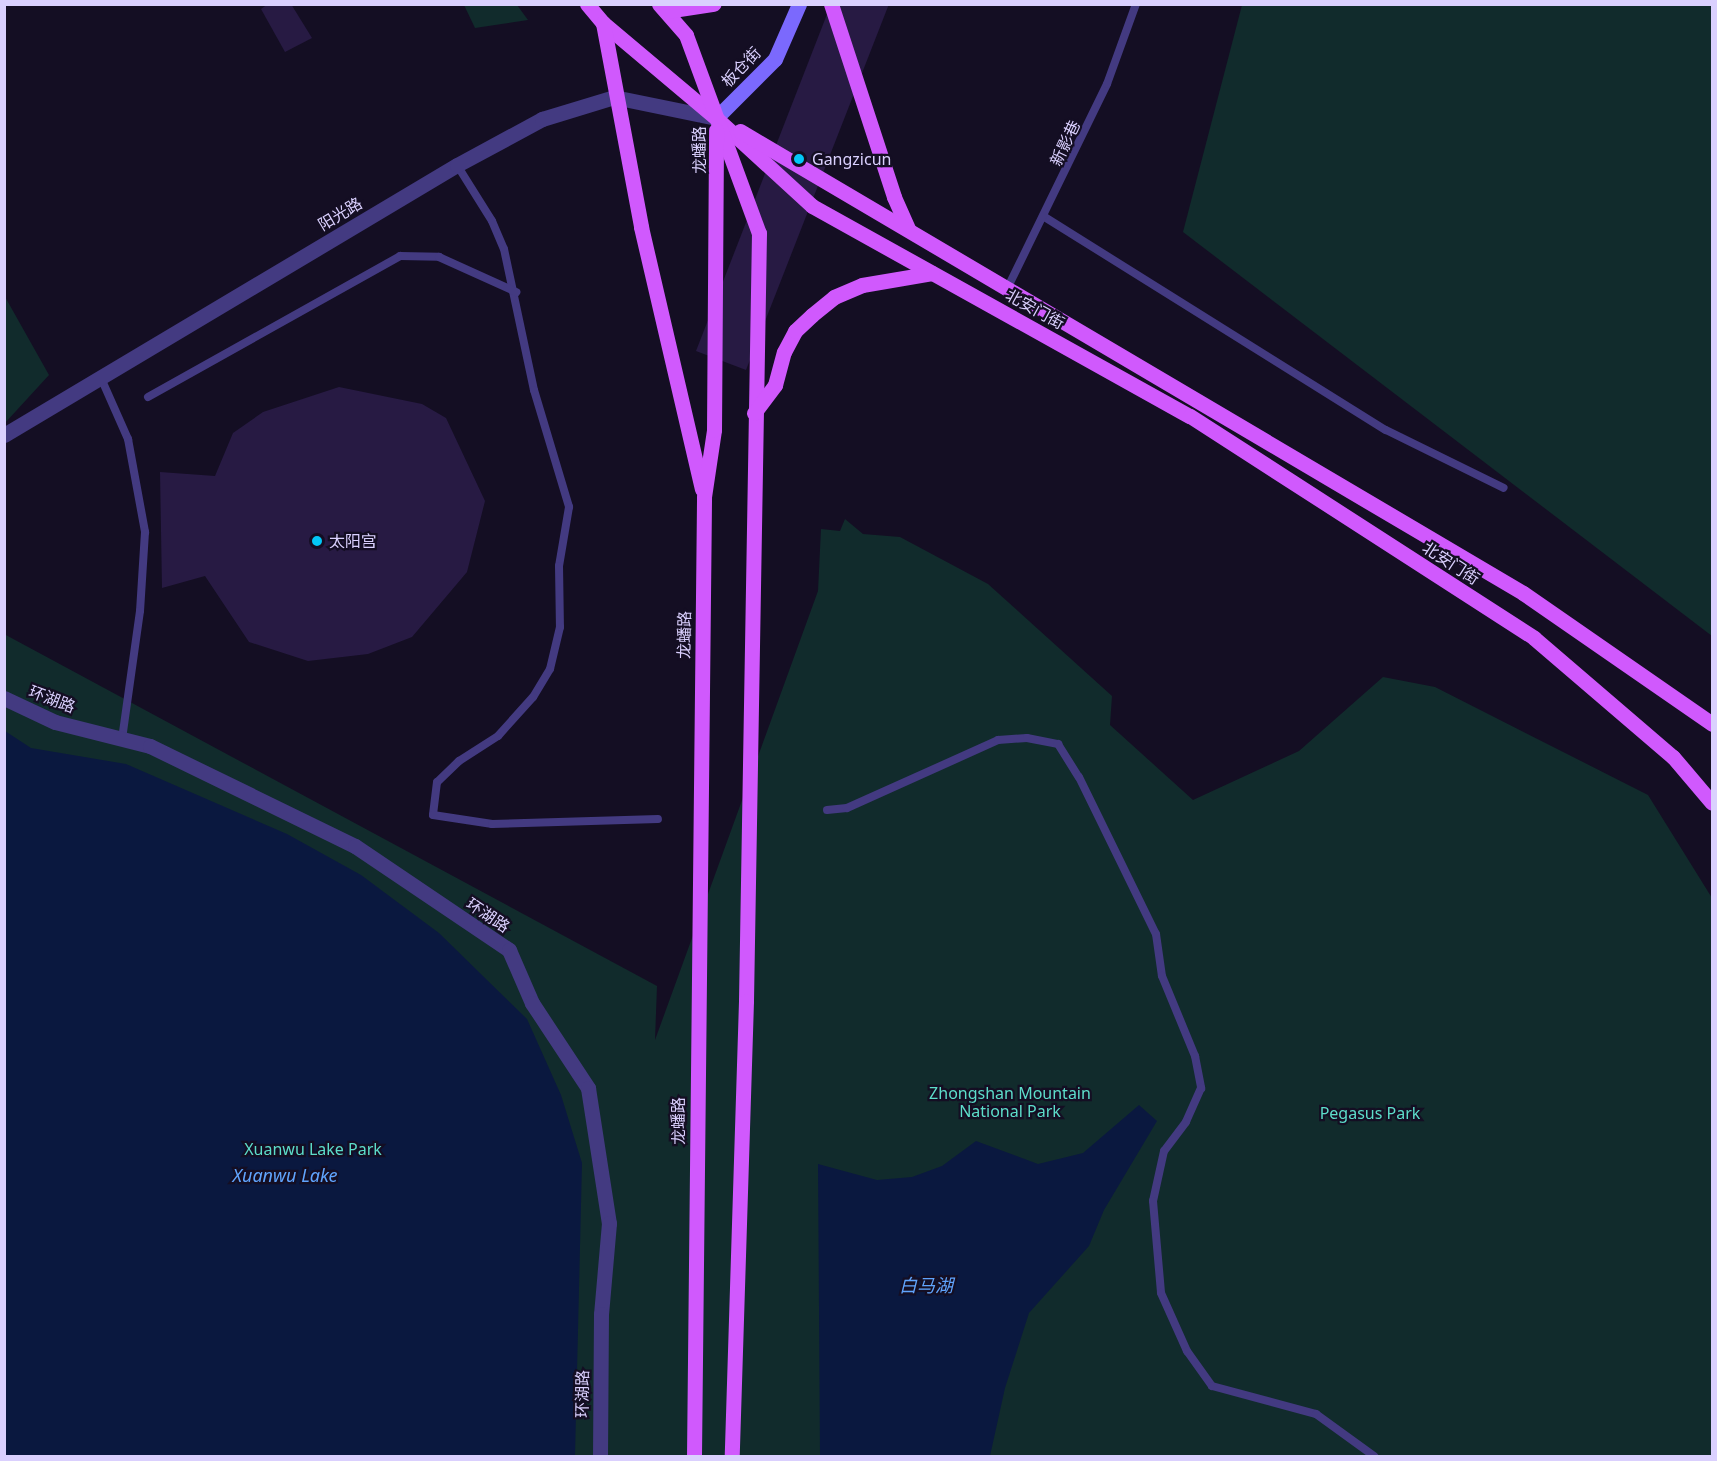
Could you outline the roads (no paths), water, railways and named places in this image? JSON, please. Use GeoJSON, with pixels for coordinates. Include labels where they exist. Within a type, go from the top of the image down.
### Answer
{"type":"FeatureCollection","features":[{"type":"Feature","properties":{"kind":"main road"},"geometry":{"type":"LineString","coordinates":[[587,4],[603,23],[716,118],[908,228],[1523,592],[1713,724]]}},
{"type":"Feature","properties":{"kind":"main road"},"geometry":{"type":"LineString","coordinates":[[662,8],[713,4]]}},
{"type":"Feature","properties":{"kind":"main road","name":"板仓街"},"geometry":{"type":"LineString","coordinates":[[716,118],[775,59],[799,4]]}},
{"type":"Feature","properties":{"kind":"main road"},"geometry":{"type":"LineString","coordinates":[[831,4],[894,197],[908,228]]}},
{"type":"Feature","properties":{"kind":"main road"},"geometry":{"type":"LineString","coordinates":[[662,8],[686,34],[716,118]]}},
{"type":"Feature","properties":{"kind":"main road"},"geometry":{"type":"LineString","coordinates":[[603,23],[614,97],[704,497]]}},
{"type":"Feature","properties":{"kind":"main road","name":"北安门街"},"geometry":{"type":"LineString","coordinates":[[716,118],[812,206],[1190,416],[1534,638],[1673,757],[1713,803]]}},
{"type":"Feature","properties":{"kind":"main road","name":"龙蟠路"},"geometry":{"type":"LineString","coordinates":[[716,118],[759,233],[754,413],[746,1001],[732,1456]]}},
{"type":"Feature","properties":{"kind":"main road","name":"龙蟠路"},"geometry":{"type":"LineString","coordinates":[[694,1456],[704,497],[714,430],[716,118]]}},
{"type":"Feature","properties":{"kind":"main road"},"geometry":{"type":"LineString","coordinates":[[754,413],[775,385],[784,352],[795,331],[834,297],[862,285],[932,273]]}},
{"type":"Feature","properties":{"kind":"street","name":"阳光路"},"geometry":{"type":"LineString","coordinates":[[4,435],[457,165],[542,119],[614,97],[716,118]]}},
{"type":"Feature","properties":{"kind":"street","name":"环湖路"},"geometry":{"type":"LineString","coordinates":[[4,698],[55,722],[150,746],[355,846],[509,950],[532,1003],[588,1088],[609,1223],[602,1314],[600,1456]]}},
{"type":"Feature","properties":{"kind":"lane","name":"新影巷"},"geometry":{"type":"LineString","coordinates":[[1008,287],[1107,84],[1136,4]]}},
{"type":"Feature","properties":{"kind":"lane"},"geometry":{"type":"LineString","coordinates":[[457,165],[492,221],[516,292],[534,390],[569,507],[559,566],[560,627],[550,669],[541,686],[498,736],[459,761],[437,782],[433,815],[492,824],[658,819]]}},
{"type":"Feature","properties":{"kind":"lane"},"geometry":{"type":"LineString","coordinates":[[1043,216],[1386,430],[1504,488]]}},
{"type":"Feature","properties":{"kind":"lane"},"geometry":{"type":"LineString","coordinates":[[148,397],[400,256],[439,257],[516,292]]}},
{"type":"Feature","properties":{"kind":"lane"},"geometry":{"type":"LineString","coordinates":[[101,378],[128,439],[145,532],[141,611],[122,739]]}},
{"type":"Feature","properties":{"kind":"lane"},"geometry":{"type":"LineString","coordinates":[[827,810],[847,808],[998,740],[1027,738],[1058,744],[1079,777],[1156,934],[1162,976],[1195,1056],[1201,1088],[1186,1122],[1164,1150],[1153,1201],[1161,1293],[1187,1351],[1212,1386],[1316,1414],[1374,1456]]}},
{"type":"Feature","properties":{"kind":"water","name":"Xuanwu Lake"},"geometry":{"type":"Polygon","coordinates":[[[5,731],[31,748],[126,764],[287,834],[361,875],[439,933],[527,1019],[561,1095],[582,1163],[575,1456],[5,1456],[5,731]]]}},
{"type":"Feature","properties":{"kind":"water","name":"白马湖"},"geometry":{"type":"Polygon","coordinates":[[[1139,1105],[1157,1121],[1104,1210],[1089,1246],[1029,1313],[1005,1388],[990,1456],[820,1456],[818,1164],[877,1180],[912,1177],[942,1166],[976,1141],[1038,1164],[1083,1153],[1139,1105]]]}},
{"type":"Feature","properties":{"kind":"place","name":"Gangzicun"},"geometry":{"type":"Point","coordinates":[799,159]}},
{"type":"Feature","properties":{"kind":"place","name":"太阳宫"},"geometry":{"type":"Point","coordinates":[317,541]}},
{"type":"Feature","properties":{"kind":"park label","name":"Zhongshan Mountain National Park"},"geometry":{"type":"Point","coordinates":[1010,1102]}},
{"type":"Feature","properties":{"kind":"park label","name":"Pegasus Park"},"geometry":{"type":"Point","coordinates":[1370,1113]}},
{"type":"Feature","properties":{"kind":"park label","name":"Xuanwu Lake Park"},"geometry":{"type":"Point","coordinates":[313,1149]}}]}
